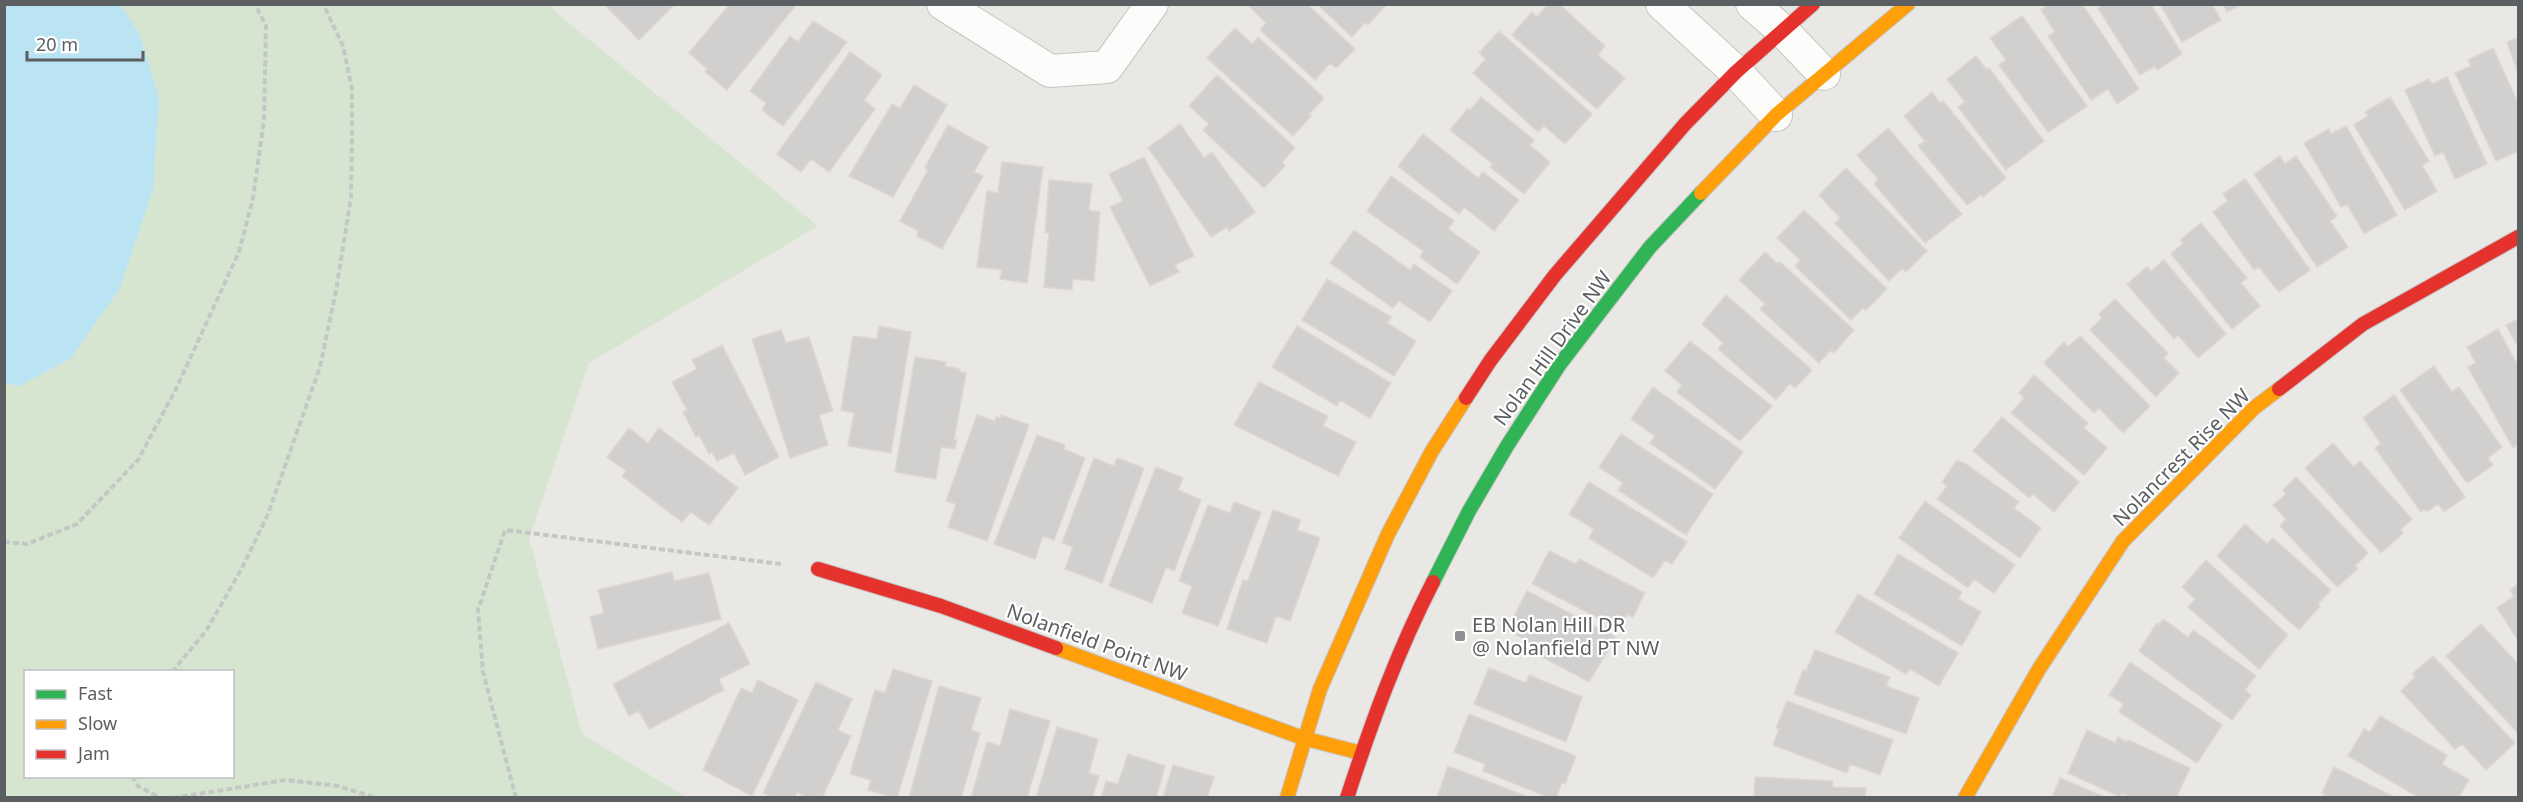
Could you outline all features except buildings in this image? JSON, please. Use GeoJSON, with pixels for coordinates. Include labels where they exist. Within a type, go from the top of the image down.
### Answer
{"type":"FeatureCollection","features":[{"type":"Feature","properties":{"kind":"street"},"geometry":{"type":"LineString","coordinates":[[943,4],[1050,71],[1107,67],[1152,4]]}},
{"type":"Feature","properties":{"kind":"street"},"geometry":{"type":"LineString","coordinates":[[1662,4],[1736,72],[1776,115]]}},
{"type":"Feature","properties":{"kind":"street"},"geometry":{"type":"LineString","coordinates":[[1752,4],[1783,31],[1824,74]]}},
{"type":"Feature","properties":{"kind":"street","name":"Nolan Hill Drive NW"},"geometry":{"type":"LineString","coordinates":[[1287,798],[1303,738],[1320,689],[1388,534],[1432,451],[1490,361],[1555,275],[1685,124],[1736,72],[1813,4]]}},
{"type":"Feature","properties":{"kind":"street","name":"Nolan Hill Drive NW"},"geometry":{"type":"LineString","coordinates":[[1347,798],[1361,753],[1411,625],[1469,511],[1506,446],[1560,364],[1650,247],[1776,115],[1908,4]]}},
{"type":"Feature","properties":{"kind":"street","name":"Nolancrest Rise NW"},"geometry":{"type":"LineString","coordinates":[[1965,798],[2039,669],[2123,542],[2254,408],[2363,324],[2518,237]]}},
{"type":"Feature","properties":{"kind":"street","name":"Nolanfield Point NW"},"geometry":{"type":"LineString","coordinates":[[818,569],[941,606],[1303,738],[1361,753]]}},
{"type":"Feature","properties":{"kind":"path"},"geometry":{"type":"LineString","coordinates":[[4,542],[27,544],[77,524],[138,460],[176,389],[239,252],[254,198],[264,120],[267,26],[255,4]]}},
{"type":"Feature","properties":{"kind":"path"},"geometry":{"type":"LineString","coordinates":[[174,670],[206,631],[243,568],[268,514],[320,367],[336,291],[351,196],[352,133],[352,89],[343,46],[323,4]]}},
{"type":"Feature","properties":{"kind":"path"},"geometry":{"type":"LineString","coordinates":[[516,798],[483,672],[478,610],[505,530],[818,569]]}},
{"type":"Feature","properties":{"kind":"path"},"geometry":{"type":"LineString","coordinates":[[133,778],[138,786],[161,798]]}},
{"type":"Feature","properties":{"kind":"path"},"geometry":{"type":"LineString","coordinates":[[173,798],[286,780],[338,786],[376,798]]}},
{"type":"Feature","properties":{"kind":"green space"},"geometry":{"type":"Polygon","coordinates":[[[5,5],[550,5],[559,15],[818,226],[589,363],[529,538],[582,734],[686,797],[5,798],[5,5]]]}},
{"type":"Feature","properties":{"kind":"water"},"geometry":{"type":"Polygon","coordinates":[[[5,4],[121,5],[140,36],[159,97],[153,190],[119,290],[70,359],[19,386],[4,383],[5,4]]]}},
{"type":"Feature","properties":{"kind":"traffic: fast"},"geometry":{"type":"LineString","coordinates":[[1433,582],[1469,511],[1507,446],[1560,364],[1650,247],[1701,193]]}},
{"type":"Feature","properties":{"kind":"traffic: slow"},"geometry":{"type":"LineString","coordinates":[[1701,193],[1776,115],[1908,4]]}},
{"type":"Feature","properties":{"kind":"traffic: slow"},"geometry":{"type":"LineString","coordinates":[[1965,798],[2039,669],[2123,541],[2254,408],[2279,389]]}},
{"type":"Feature","properties":{"kind":"traffic: slow"},"geometry":{"type":"LineString","coordinates":[[1287,798],[1320,689],[1388,534],[1432,451],[1466,398]]}},
{"type":"Feature","properties":{"kind":"traffic: slow"},"geometry":{"type":"LineString","coordinates":[[1056,648],[1303,738],[1361,753]]}},
{"type":"Feature","properties":{"kind":"traffic: jam"},"geometry":{"type":"LineString","coordinates":[[1466,398],[1490,361],[1555,275],[1685,124],[1736,72],[1813,4]]}},
{"type":"Feature","properties":{"kind":"traffic: jam"},"geometry":{"type":"LineString","coordinates":[[2279,389],[2363,324],[2518,237]]}},
{"type":"Feature","properties":{"kind":"traffic: jam"},"geometry":{"type":"LineString","coordinates":[[818,569],[941,606],[1056,648]]}},
{"type":"Feature","properties":{"kind":"traffic: jam"},"geometry":{"type":"LineString","coordinates":[[1347,798],[1386,688],[1433,582]]}},
{"type":"Feature","properties":{"kind":"place","name":"EB Nolan Hill DR @ Nolanfield PT NW"},"geometry":{"type":"Point","coordinates":[1460,636]}}]}
